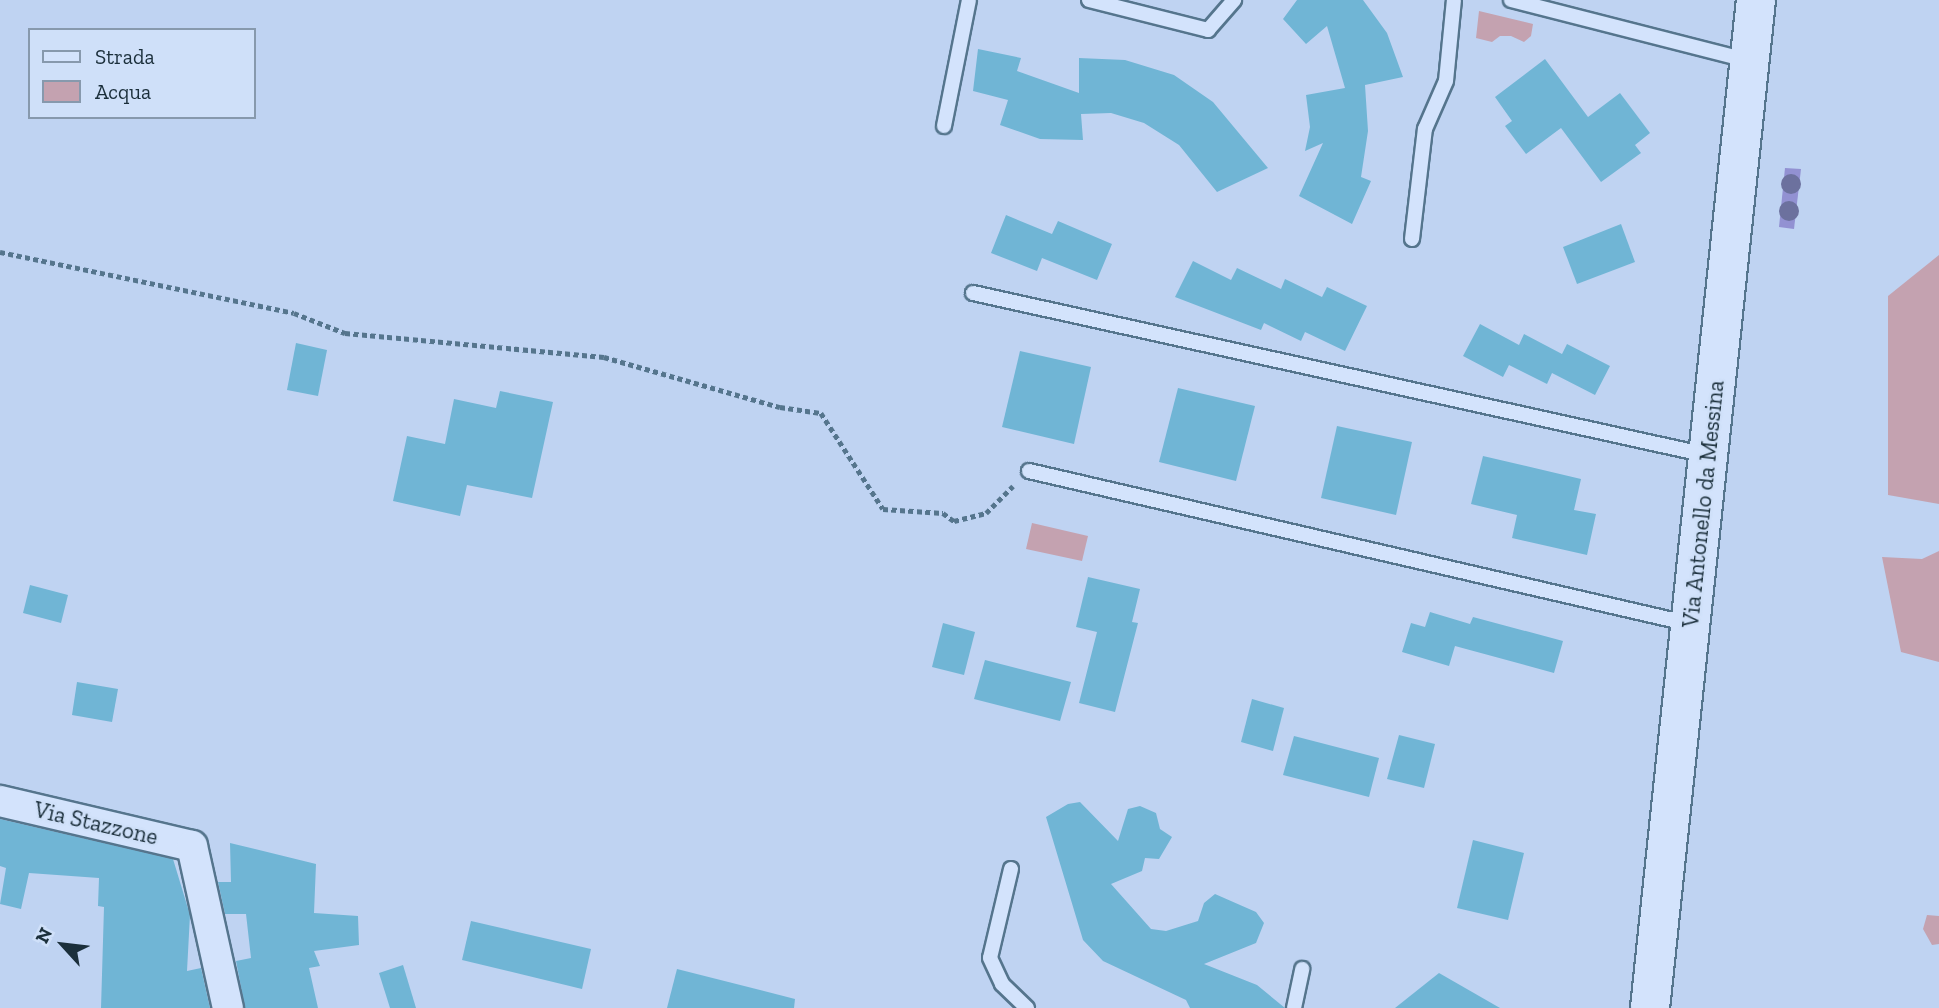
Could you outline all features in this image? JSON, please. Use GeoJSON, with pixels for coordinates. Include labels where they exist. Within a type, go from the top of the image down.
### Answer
{"type":"FeatureCollection","features":[{"type":"Feature","properties":{"kind":"main road","name":"Via Antonello da Messina"},"geometry":{"type":"LineString","coordinates":[[1650,1008],[1756,0]]}},
{"type":"Feature","properties":{"kind":"street","name":"Via Stazzone"},"geometry":{"type":"LineString","coordinates":[[0,801],[192,846],[228,1008]]}},
{"type":"Feature","properties":{"kind":"lane"},"geometry":{"type":"LineString","coordinates":[[944,126],[969,0]]}},
{"type":"Feature","properties":{"kind":"lane"},"geometry":{"type":"LineString","coordinates":[[1089,0],[1208,30],[1234,0]]}},
{"type":"Feature","properties":{"kind":"lane"},"geometry":{"type":"LineString","coordinates":[[1412,239],[1425,129],[1446,81],[1454,0]]}},
{"type":"Feature","properties":{"kind":"lane"},"geometry":{"type":"LineString","coordinates":[[1511,0],[1749,61]]}},
{"type":"Feature","properties":{"kind":"lane"},"geometry":{"type":"LineString","coordinates":[[973,293],[1708,455]]}},
{"type":"Feature","properties":{"kind":"lane"},"geometry":{"type":"LineString","coordinates":[[1028,471],[1691,624]]}},
{"type":"Feature","properties":{"kind":"lane"},"geometry":{"type":"LineString","coordinates":[[1011,869],[990,958],[1002,984],[1027,1008]]}},
{"type":"Feature","properties":{"kind":"lane"},"geometry":{"type":"LineString","coordinates":[[1294,1008],[1302,969]]}},
{"type":"Feature","properties":{"kind":"path"},"geometry":{"type":"LineString","coordinates":[[0,252],[294,313],[345,333],[604,357],[779,407],[821,413],[883,509],[943,513],[954,521],[986,513],[1028,471]]}},
{"type":"Feature","properties":{"kind":"shaded area"},"geometry":{"type":"Polygon","coordinates":[[[1785,168],[1801,169],[1794,229],[1779,227],[1785,168]]]}},
{"type":"Feature","properties":{"kind":"water"},"geometry":{"type":"Polygon","coordinates":[[[1479,11],[1533,24],[1531,36],[1524,42],[1511,36],[1500,36],[1492,42],[1476,38],[1479,11]]]}},
{"type":"Feature","properties":{"kind":"water"},"geometry":{"type":"Polygon","coordinates":[[[1939,255],[1939,504],[1888,495],[1888,296],[1939,255]]]}},
{"type":"Feature","properties":{"kind":"water"},"geometry":{"type":"Polygon","coordinates":[[[1032,523],[1088,536],[1082,561],[1026,549],[1032,523]]]}},
{"type":"Feature","properties":{"kind":"water"},"geometry":{"type":"Polygon","coordinates":[[[1939,551],[1939,662],[1901,652],[1882,557],[1922,559],[1939,551]]]}},
{"type":"Feature","properties":{"kind":"water"},"geometry":{"type":"Polygon","coordinates":[[[1927,915],[1939,916],[1939,944],[1932,945],[1923,929],[1927,915]]]}},
{"type":"Feature","properties":{"kind":"building"},"geometry":{"type":"Polygon","coordinates":[[[1297,0],[1363,0],[1387,33],[1403,77],[1365,85],[1368,131],[1361,177],[1371,181],[1352,224],[1299,196],[1323,143],[1305,151],[1310,127],[1306,95],[1345,88],[1327,26],[1306,44],[1283,19],[1297,0]]]}},
{"type":"Feature","properties":{"kind":"building"},"geometry":{"type":"Polygon","coordinates":[[[978,49],[1021,58],[1017,71],[1079,93],[1079,58],[1125,60],[1174,75],[1213,102],[1268,168],[1217,192],[1179,145],[1144,123],[1111,113],[1081,114],[1083,140],[1040,139],[1000,125],[1008,100],[973,91],[978,49]]]}},
{"type":"Feature","properties":{"kind":"building"},"geometry":{"type":"Polygon","coordinates":[[[1545,59],[1588,117],[1620,93],[1650,133],[1635,145],[1641,153],[1601,182],[1561,128],[1526,154],[1505,126],[1512,121],[1495,97],[1545,59]]]}},
{"type":"Feature","properties":{"kind":"building"},"geometry":{"type":"Polygon","coordinates":[[[1006,215],[1052,234],[1058,221],[1112,244],[1097,280],[1042,258],[1037,271],[991,253],[1006,215]]]}},
{"type":"Feature","properties":{"kind":"building"},"geometry":{"type":"Polygon","coordinates":[[[1621,224],[1635,262],[1577,284],[1563,247],[1621,224]]]}},
{"type":"Feature","properties":{"kind":"building"},"geometry":{"type":"Polygon","coordinates":[[[1193,261],[1231,280],[1237,268],[1281,289],[1285,279],[1322,297],[1327,287],[1367,306],[1345,351],[1305,332],[1301,341],[1264,323],[1261,330],[1175,297],[1193,261]]]}},
{"type":"Feature","properties":{"kind":"building"},"geometry":{"type":"Polygon","coordinates":[[[1480,324],[1519,345],[1524,334],[1562,354],[1567,344],[1610,366],[1595,395],[1552,373],[1547,384],[1509,365],[1503,377],[1463,356],[1480,324]]]}},
{"type":"Feature","properties":{"kind":"building"},"geometry":{"type":"Polygon","coordinates":[[[296,343],[327,350],[318,396],[287,390],[296,343]]]}},
{"type":"Feature","properties":{"kind":"building"},"geometry":{"type":"Polygon","coordinates":[[[1020,351],[1091,367],[1074,444],[1002,427],[1020,351]]]}},
{"type":"Feature","properties":{"kind":"building"},"geometry":{"type":"Polygon","coordinates":[[[1178,388],[1255,406],[1236,481],[1159,462],[1178,388]]]}},
{"type":"Feature","properties":{"kind":"building"},"geometry":{"type":"Polygon","coordinates":[[[500,391],[553,402],[532,498],[467,485],[460,516],[393,501],[407,436],[445,444],[454,399],[496,408],[500,391]]]}},
{"type":"Feature","properties":{"kind":"building"},"geometry":{"type":"Polygon","coordinates":[[[1337,426],[1412,442],[1396,515],[1321,498],[1337,426]]]}},
{"type":"Feature","properties":{"kind":"building"},"geometry":{"type":"Polygon","coordinates":[[[1483,456],[1581,479],[1574,510],[1596,514],[1587,555],[1512,538],[1517,515],[1471,504],[1483,456]]]}},
{"type":"Feature","properties":{"kind":"building"},"geometry":{"type":"Polygon","coordinates":[[[1088,577],[1140,589],[1132,622],[1138,623],[1115,712],[1079,703],[1097,632],[1076,627],[1088,577]]]}},
{"type":"Feature","properties":{"kind":"building"},"geometry":{"type":"Polygon","coordinates":[[[30,585],[68,595],[61,623],[23,613],[30,585]]]}},
{"type":"Feature","properties":{"kind":"building"},"geometry":{"type":"Polygon","coordinates":[[[1430,612],[1470,624],[1473,617],[1563,641],[1554,673],[1455,646],[1449,666],[1402,652],[1411,623],[1425,627],[1430,612]]]}},
{"type":"Feature","properties":{"kind":"building"},"geometry":{"type":"Polygon","coordinates":[[[943,623],[975,632],[964,675],[932,667],[943,623]]]}},
{"type":"Feature","properties":{"kind":"building"},"geometry":{"type":"Polygon","coordinates":[[[985,660],[1071,682],[1060,721],[974,699],[985,660]]]}},
{"type":"Feature","properties":{"kind":"building"},"geometry":{"type":"Polygon","coordinates":[[[77,682],[118,689],[112,722],[72,715],[77,682]]]}},
{"type":"Feature","properties":{"kind":"building"},"geometry":{"type":"Polygon","coordinates":[[[1252,699],[1284,708],[1273,751],[1241,742],[1252,699]]]}},
{"type":"Feature","properties":{"kind":"building"},"geometry":{"type":"Polygon","coordinates":[[[1399,735],[1435,744],[1424,788],[1387,779],[1399,735]]]}},
{"type":"Feature","properties":{"kind":"building"},"geometry":{"type":"Polygon","coordinates":[[[1294,736],[1379,758],[1369,797],[1283,775],[1294,736]]]}},
{"type":"Feature","properties":{"kind":"building"},"geometry":{"type":"Polygon","coordinates":[[[1080,802],[1118,841],[1128,809],[1140,806],[1156,813],[1160,829],[1172,837],[1159,859],[1145,858],[1142,871],[1111,884],[1151,929],[1166,931],[1198,921],[1204,903],[1215,894],[1256,912],[1264,923],[1256,943],[1204,964],[1257,985],[1285,1008],[1190,1008],[1186,1000],[1103,961],[1083,940],[1046,817],[1068,804],[1080,802]]]}},
{"type":"Feature","properties":{"kind":"building"},"geometry":{"type":"Polygon","coordinates":[[[0,819],[173,859],[190,915],[187,971],[201,968],[210,1008],[101,1008],[104,907],[98,906],[99,878],[29,873],[21,909],[0,904],[6,868],[0,866],[0,819]]]}},
{"type":"Feature","properties":{"kind":"building"},"geometry":{"type":"Polygon","coordinates":[[[1473,840],[1524,853],[1508,920],[1457,908],[1473,840]]]}},
{"type":"Feature","properties":{"kind":"building"},"geometry":{"type":"Polygon","coordinates":[[[230,843],[316,864],[314,913],[358,916],[359,945],[314,951],[320,966],[309,968],[318,1008],[245,1008],[236,961],[251,958],[246,914],[225,914],[218,882],[231,882],[230,843]]]}},
{"type":"Feature","properties":{"kind":"building"},"geometry":{"type":"Polygon","coordinates":[[[471,921],[591,949],[582,989],[462,960],[471,921]]]}},
{"type":"Feature","properties":{"kind":"building"},"geometry":{"type":"Polygon","coordinates":[[[403,965],[416,1008],[390,1008],[379,973],[403,965]]]}},
{"type":"Feature","properties":{"kind":"building"},"geometry":{"type":"Polygon","coordinates":[[[677,969],[795,999],[794,1008],[667,1008],[677,969]]]}},
{"type":"Feature","properties":{"kind":"building"},"geometry":{"type":"Polygon","coordinates":[[[1439,973],[1500,1008],[1395,1008],[1439,973]]]}}]}
